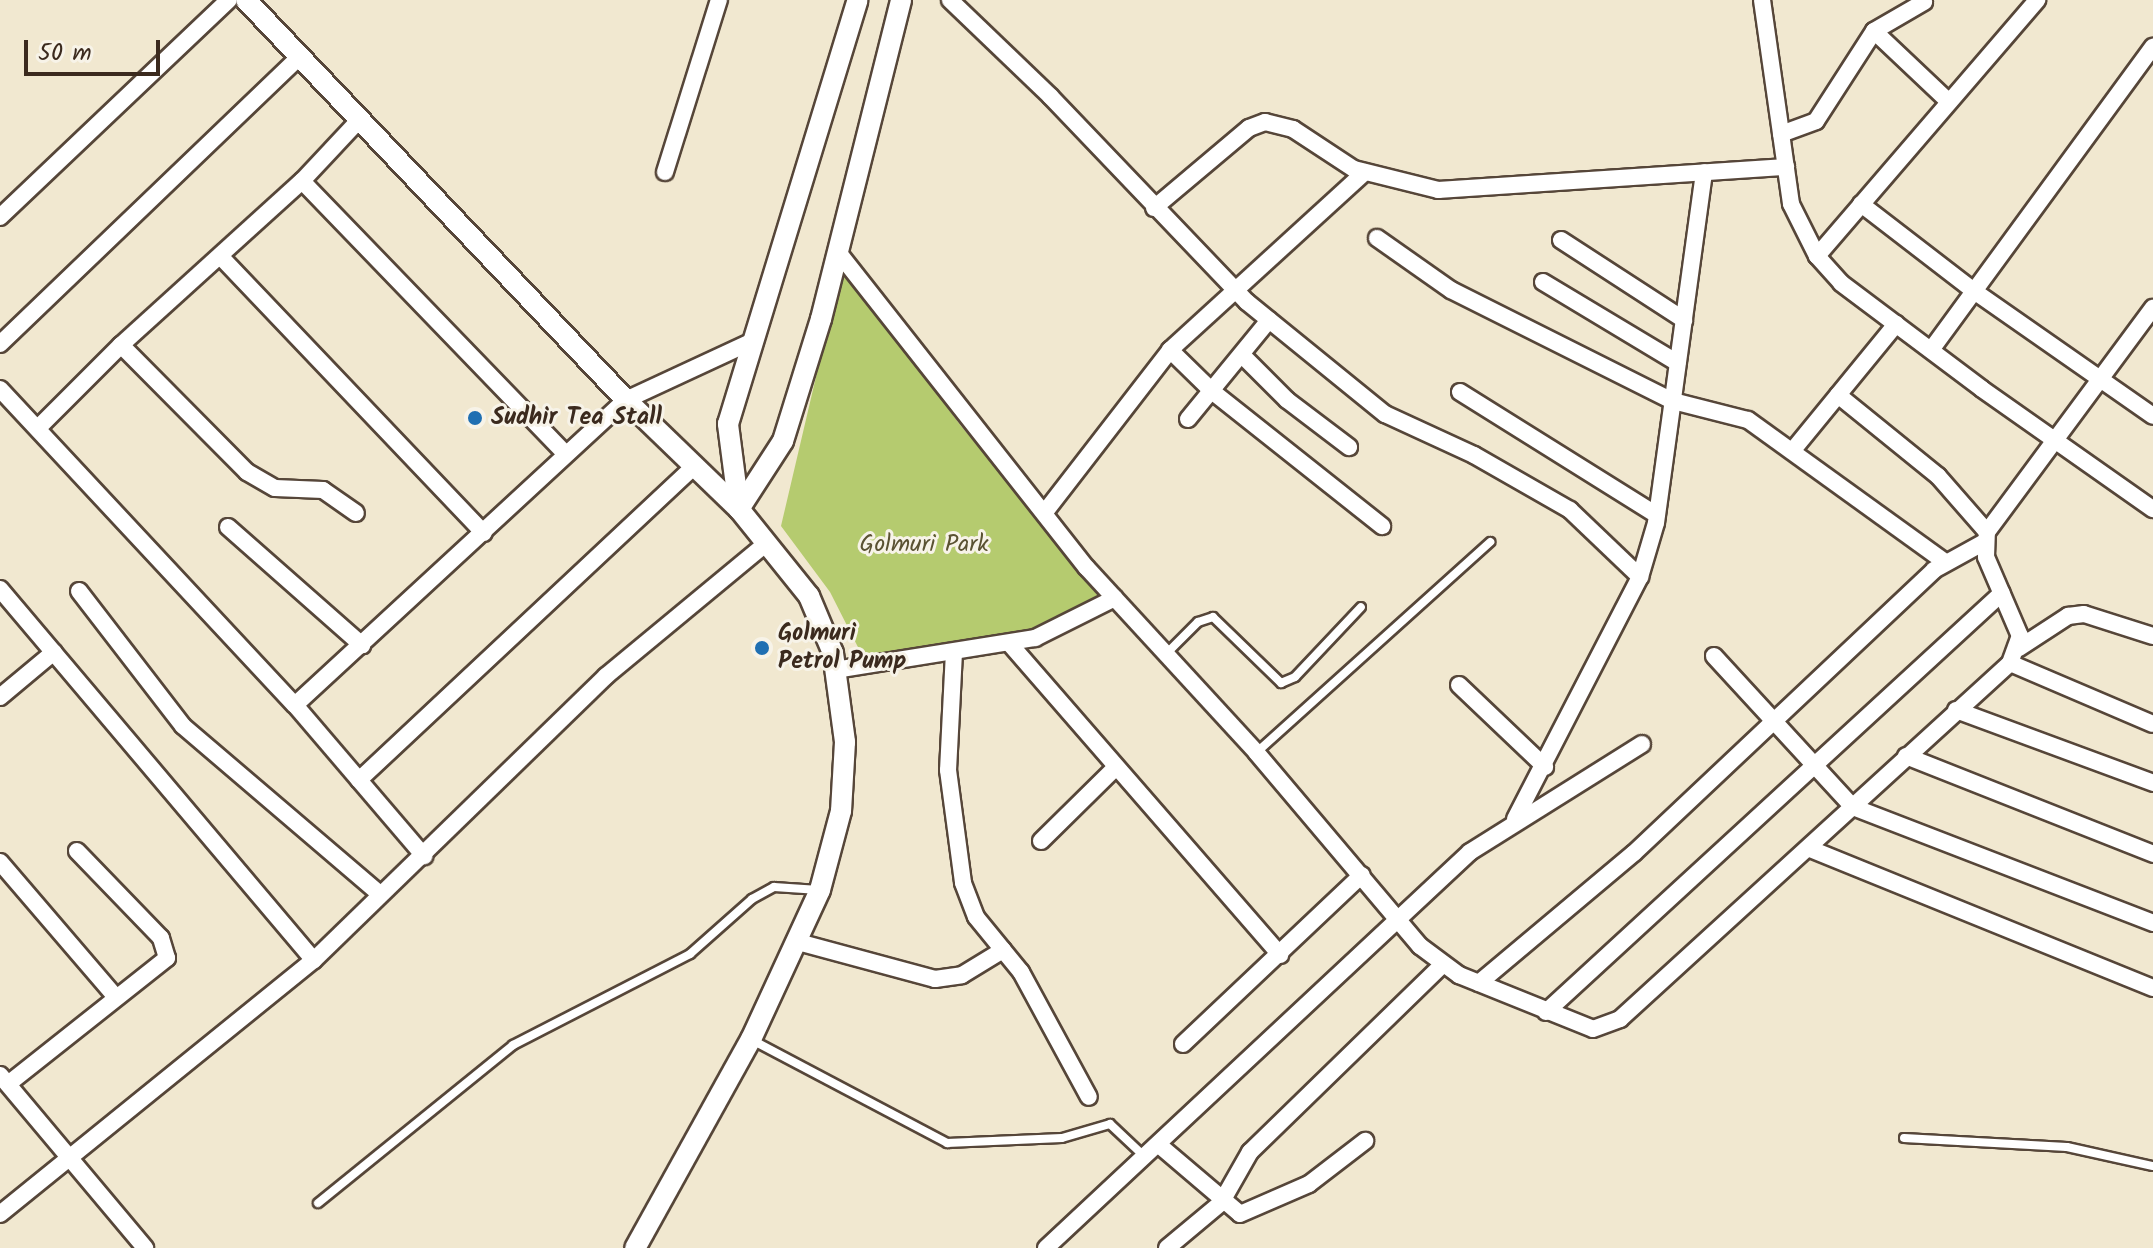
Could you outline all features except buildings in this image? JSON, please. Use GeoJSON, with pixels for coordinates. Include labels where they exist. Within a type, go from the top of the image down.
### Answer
{"type":"FeatureCollection","features":[{"type":"Feature","properties":{"kind":"street"},"geometry":{"type":"LineString","coordinates":[[0,217],[229,0]]}},
{"type":"Feature","properties":{"kind":"street"},"geometry":{"type":"LineString","coordinates":[[246,0],[626,400],[739,509],[809,596],[835,670],[845,742],[843,783],[820,890],[751,1039],[635,1248]]}},
{"type":"Feature","properties":{"kind":"street"},"geometry":{"type":"LineString","coordinates":[[665,172],[719,0]]}},
{"type":"Feature","properties":{"kind":"street"},"geometry":{"type":"LineString","coordinates":[[739,509],[728,424],[858,0]]}},
{"type":"Feature","properties":{"kind":"street"},"geometry":{"type":"LineString","coordinates":[[739,509],[783,441],[838,252],[901,0]]}},
{"type":"Feature","properties":{"kind":"street"},"geometry":{"type":"LineString","coordinates":[[950,0],[1050,96],[1234,291],[1385,414],[1474,455],[1570,510],[1640,577]]}},
{"type":"Feature","properties":{"kind":"street"},"geometry":{"type":"LineString","coordinates":[[1762,0],[1791,204],[1817,256],[1841,283],[2153,509]]}},
{"type":"Feature","properties":{"kind":"street"},"geometry":{"type":"LineString","coordinates":[[1817,256],[2037,0]]}},
{"type":"Feature","properties":{"kind":"street"},"geometry":{"type":"LineString","coordinates":[[1781,134],[1816,121],[1874,31],[1924,2]]}},
{"type":"Feature","properties":{"kind":"street"},"geometry":{"type":"LineString","coordinates":[[1874,31],[1949,102]]}},
{"type":"Feature","properties":{"kind":"street"},"geometry":{"type":"LineString","coordinates":[[1931,350],[2153,47]]}},
{"type":"Feature","properties":{"kind":"street"},"geometry":{"type":"LineString","coordinates":[[0,344],[300,56]]}},
{"type":"Feature","properties":{"kind":"street"},"geometry":{"type":"LineString","coordinates":[[39,427],[121,345],[302,181],[360,119]]}},
{"type":"Feature","properties":{"kind":"street"},"geometry":{"type":"LineString","coordinates":[[1154,208],[1249,128],[1278,121],[1364,173],[1438,190],[1786,167]]}},
{"type":"Feature","properties":{"kind":"street"},"geometry":{"type":"LineString","coordinates":[[1514,822],[1545,767],[1640,577],[1657,515],[1704,172]]}},
{"type":"Feature","properties":{"kind":"street"},"geometry":{"type":"LineString","coordinates":[[1045,512],[1170,350],[1364,173]]}},
{"type":"Feature","properties":{"kind":"street"},"geometry":{"type":"LineString","coordinates":[[302,181],[565,453]]}},
{"type":"Feature","properties":{"kind":"street"},"geometry":{"type":"LineString","coordinates":[[1861,204],[1974,291],[2153,416]]}},
{"type":"Feature","properties":{"kind":"street"},"geometry":{"type":"LineString","coordinates":[[1377,238],[1451,290],[1673,401],[1748,420],[1945,562]]}},
{"type":"Feature","properties":{"kind":"street"},"geometry":{"type":"LineString","coordinates":[[1561,240],[1684,320]]}},
{"type":"Feature","properties":{"kind":"street"},"geometry":{"type":"LineString","coordinates":[[838,252],[989,448],[1115,598],[1256,752],[1441,966],[1593,1029],[1620,1019],[2014,656],[2068,616],[2084,614],[2153,636]]}},
{"type":"Feature","properties":{"kind":"street"},"geometry":{"type":"LineString","coordinates":[[221,257],[484,533]]}},
{"type":"Feature","properties":{"kind":"street"},"geometry":{"type":"LineString","coordinates":[[1543,282],[1678,363]]}},
{"type":"Feature","properties":{"kind":"street"},"geometry":{"type":"LineString","coordinates":[[1479,983],[1634,853],[1945,562],[1985,538],[2150,318]]}},
{"type":"Feature","properties":{"kind":"street"},"geometry":{"type":"LineString","coordinates":[[1188,419],[1244,357],[1269,320]]}},
{"type":"Feature","properties":{"kind":"street"},"geometry":{"type":"LineString","coordinates":[[1793,450],[1896,324]]}},
{"type":"Feature","properties":{"kind":"street"},"geometry":{"type":"LineString","coordinates":[[295,705],[626,400],[755,340]]}},
{"type":"Feature","properties":{"kind":"street"},"geometry":{"type":"LineString","coordinates":[[121,345],[247,472],[275,488],[323,490],[356,513]]}},
{"type":"Feature","properties":{"kind":"street"},"geometry":{"type":"LineString","coordinates":[[1170,350],[1213,392],[1382,526]]}},
{"type":"Feature","properties":{"kind":"street"},"geometry":{"type":"LineString","coordinates":[[1244,357],[1287,400],[1349,447]]}},
{"type":"Feature","properties":{"kind":"street"},"geometry":{"type":"LineString","coordinates":[[0,389],[39,427],[295,705],[424,856]]}},
{"type":"Feature","properties":{"kind":"street"},"geometry":{"type":"LineString","coordinates":[[1460,392],[1657,515]]}},
{"type":"Feature","properties":{"kind":"street"},"geometry":{"type":"LineString","coordinates":[[1838,395],[1938,476],[1985,538],[2002,593],[2017,624],[2014,656]]}},
{"type":"Feature","properties":{"kind":"street"},"geometry":{"type":"LineString","coordinates":[[359,780],[695,466]]}},
{"type":"Feature","properties":{"kind":"street"},"geometry":{"type":"LineString","coordinates":[[228,527],[362,645]]}},
{"type":"Feature","properties":{"kind":"street"},"geometry":{"type":"LineString","coordinates":[[0,1214],[314,960],[606,676],[767,543]]}},
{"type":"Feature","properties":{"kind":"street"},"geometry":{"type":"LineString","coordinates":[[0,589],[314,960]]}},
{"type":"Feature","properties":{"kind":"street"},"geometry":{"type":"LineString","coordinates":[[79,591],[183,726],[380,894]]}},
{"type":"Feature","properties":{"kind":"street"},"geometry":{"type":"LineString","coordinates":[[1546,1012],[1812,763],[2002,593]]}},
{"type":"Feature","properties":{"kind":"street"},"geometry":{"type":"LineString","coordinates":[[835,670],[1010,644],[1064,627],[1115,598]]}},
{"type":"Feature","properties":{"kind":"street"},"geometry":{"type":"LineString","coordinates":[[1010,644],[1280,955]]}},
{"type":"Feature","properties":{"kind":"street"},"geometry":{"type":"LineString","coordinates":[[0,697],[54,652]]}},
{"type":"Feature","properties":{"kind":"street"},"geometry":{"type":"LineString","coordinates":[[954,652],[948,770],[956,856],[976,917],[1029,985],[1089,1097]]}},
{"type":"Feature","properties":{"kind":"street"},"geometry":{"type":"LineString","coordinates":[[1714,656],[1853,807],[2153,923]]}},
{"type":"Feature","properties":{"kind":"street"},"geometry":{"type":"LineString","coordinates":[[2014,656],[2153,724]]}},
{"type":"Feature","properties":{"kind":"street"},"geometry":{"type":"LineString","coordinates":[[1459,685],[1545,767]]}},
{"type":"Feature","properties":{"kind":"street"},"geometry":{"type":"LineString","coordinates":[[1956,710],[2153,783]]}},
{"type":"Feature","properties":{"kind":"street"},"geometry":{"type":"LineString","coordinates":[[1046,1248],[1146,1158],[1470,852],[1642,744]]}},
{"type":"Feature","properties":{"kind":"street"},"geometry":{"type":"LineString","coordinates":[[1906,756],[2153,854]]}},
{"type":"Feature","properties":{"kind":"street"},"geometry":{"type":"LineString","coordinates":[[1041,841],[1115,768]]}},
{"type":"Feature","properties":{"kind":"street"},"geometry":{"type":"LineString","coordinates":[[1808,848],[2153,988]]}},
{"type":"Feature","properties":{"kind":"street"},"geometry":{"type":"LineString","coordinates":[[77,851],[168,949],[159,965],[4,1079],[145,1248]]}},
{"type":"Feature","properties":{"kind":"street"},"geometry":{"type":"LineString","coordinates":[[0,862],[115,996]]}},
{"type":"Feature","properties":{"kind":"street"},"geometry":{"type":"LineString","coordinates":[[1183,1044],[1362,875]]}},
{"type":"Feature","properties":{"kind":"street"},"geometry":{"type":"LineString","coordinates":[[798,942],[935,979],[962,975],[1003,950]]}},
{"type":"Feature","properties":{"kind":"street"},"geometry":{"type":"LineString","coordinates":[[1167,1248],[1221,1203],[1250,1152],[1441,966]]}},
{"type":"Feature","properties":{"kind":"street"},"geometry":{"type":"LineString","coordinates":[[1159,1145],[1232,1212],[1250,1213],[1309,1184],[1365,1141]]}},
{"type":"Feature","properties":{"kind":"lane"},"geometry":{"type":"LineString","coordinates":[[1256,752],[1490,542]]}},
{"type":"Feature","properties":{"kind":"lane"},"geometry":{"type":"LineString","coordinates":[[1167,653],[1198,622],[1213,617],[1274,681],[1288,681],[1361,607]]}},
{"type":"Feature","properties":{"kind":"lane"},"geometry":{"type":"LineString","coordinates":[[318,1203],[513,1045],[690,954],[752,899],[774,887],[820,890]]}},
{"type":"Feature","properties":{"kind":"lane"},"geometry":{"type":"LineString","coordinates":[[751,1039],[947,1143],[1062,1138],[1110,1124],[1146,1158]]}},
{"type":"Feature","properties":{"kind":"lane"},"geometry":{"type":"LineString","coordinates":[[1904,1138],[2067,1147],[2153,1166]]}},
{"type":"Feature","properties":{"kind":"green space","name":"Golmuri Park"},"geometry":{"type":"Polygon","coordinates":[[[842,266],[961,426],[1089,577],[1100,599],[1032,633],[865,661],[830,592],[781,526],[842,266]]]}},
{"type":"Feature","properties":{"kind":"place","name":"Sudhir Tea Stall"},"geometry":{"type":"Point","coordinates":[475,418]}},
{"type":"Feature","properties":{"kind":"place","name":"Golmuri Petrol Pump"},"geometry":{"type":"Point","coordinates":[762,648]}}]}
